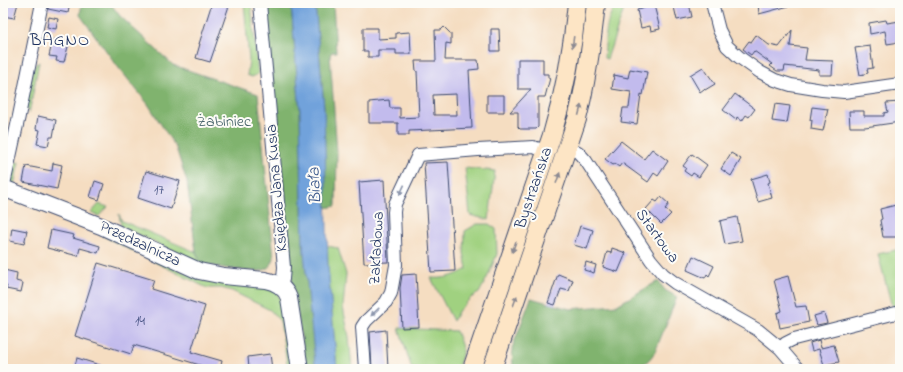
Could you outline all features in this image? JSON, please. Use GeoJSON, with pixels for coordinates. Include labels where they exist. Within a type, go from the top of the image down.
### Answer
{"type":"FeatureCollection","features":[{"type":"Feature","properties":{"kind":"main road","name":"Bystrzańska"},"geometry":{"type":"LineString","coordinates":[[472,369],[547,151],[560,108],[575,28],[577,3]]}},
{"type":"Feature","properties":{"kind":"main road","name":"Bystrzańska"},"geometry":{"type":"LineString","coordinates":[[492,369],[568,147],[582,99],[591,51],[597,6]]}},
{"type":"Feature","properties":{"kind":"street"},"geometry":{"type":"LineString","coordinates":[[3,188],[42,3]]}},
{"type":"Feature","properties":{"kind":"street","name":"Księdza Jana Kusia"},"geometry":{"type":"LineString","coordinates":[[260,3],[284,268],[284,279],[281,286]]}},
{"type":"Feature","properties":{"kind":"street"},"geometry":{"type":"LineString","coordinates":[[712,3],[721,34],[727,46],[739,57],[760,72],[775,80],[791,85],[844,92],[900,84]]}},
{"type":"Feature","properties":{"kind":"street","name":"Zakładowa"},"geometry":{"type":"LineString","coordinates":[[365,369],[362,328],[366,321],[389,298],[391,293],[396,266],[395,204],[418,155],[533,147],[547,151]]}},
{"type":"Feature","properties":{"kind":"street","name":"Startowa"},"geometry":{"type":"LineString","coordinates":[[568,147],[578,152],[586,161],[651,260],[663,274],[675,283],[751,325],[780,348],[798,369]]}},
{"type":"Feature","properties":{"kind":"street","name":"Przędzalnicza"},"geometry":{"type":"LineString","coordinates":[[3,188],[101,226],[199,270],[224,276],[272,281],[281,286]]}},
{"type":"Feature","properties":{"kind":"street"},"geometry":{"type":"LineString","coordinates":[[281,286],[289,298],[300,369]]}},
{"type":"Feature","properties":{"kind":"street"},"geometry":{"type":"LineString","coordinates":[[780,348],[786,343],[794,340],[900,312]]}},
{"type":"Feature","properties":{"kind":"green space","name":"Żabiniec"},"geometry":{"type":"Polygon","coordinates":[[[82,3],[110,3],[120,16],[173,65],[258,94],[274,258],[272,264],[268,268],[259,271],[251,271],[201,264],[196,252],[187,182],[176,148],[148,104],[118,67],[80,15],[82,3]]]}},
{"type":"Feature","properties":{"kind":"green space"},"geometry":{"type":"Polygon","coordinates":[[[244,3],[251,3],[258,74],[252,77],[247,75],[249,60],[244,3]]]}},
{"type":"Feature","properties":{"kind":"green space"},"geometry":{"type":"Polygon","coordinates":[[[265,3],[291,3],[300,111],[303,242],[316,369],[306,369],[290,267],[265,3]]]}},
{"type":"Feature","properties":{"kind":"green space"},"geometry":{"type":"Polygon","coordinates":[[[315,3],[333,3],[336,52],[332,52],[330,55],[337,152],[336,206],[326,208],[324,108],[315,3]]]}},
{"type":"Feature","properties":{"kind":"green space"},"geometry":{"type":"Polygon","coordinates":[[[619,3],[626,3],[607,59],[604,58],[608,21],[614,8],[619,3]]]}},
{"type":"Feature","properties":{"kind":"green space"},"geometry":{"type":"Polygon","coordinates":[[[583,17],[588,18],[576,100],[521,264],[517,262],[583,17]]]}},
{"type":"Feature","properties":{"kind":"green space"},"geometry":{"type":"Polygon","coordinates":[[[39,62],[29,114],[26,105],[33,69],[39,62]]]}},
{"type":"Feature","properties":{"kind":"green space"},"geometry":{"type":"Polygon","coordinates":[[[19,162],[14,185],[10,182],[14,163],[19,162]]]}},
{"type":"Feature","properties":{"kind":"green space"},"geometry":{"type":"Polygon","coordinates":[[[465,168],[495,171],[489,220],[470,215],[465,168]]]}},
{"type":"Feature","properties":{"kind":"green space"},"geometry":{"type":"Polygon","coordinates":[[[99,204],[108,207],[99,216],[91,213],[99,204]]]}},
{"type":"Feature","properties":{"kind":"green space"},"geometry":{"type":"Polygon","coordinates":[[[119,214],[122,221],[196,252],[201,264],[121,226],[119,214]]]}},
{"type":"Feature","properties":{"kind":"green space"},"geometry":{"type":"Polygon","coordinates":[[[477,224],[489,224],[496,229],[497,254],[479,293],[472,297],[459,310],[453,321],[431,278],[441,278],[458,274],[467,269],[464,253],[465,231],[477,224]]]}},
{"type":"Feature","properties":{"kind":"green space"},"geometry":{"type":"Polygon","coordinates":[[[103,236],[204,281],[262,287],[277,293],[282,306],[292,369],[288,369],[280,321],[270,310],[232,291],[221,288],[207,288],[103,236]]]}},
{"type":"Feature","properties":{"kind":"green space"},"geometry":{"type":"Polygon","coordinates":[[[327,246],[338,248],[346,274],[343,307],[349,337],[352,369],[337,369],[327,246]]]}},
{"type":"Feature","properties":{"kind":"green space"},"geometry":{"type":"Polygon","coordinates":[[[900,249],[900,309],[891,303],[878,254],[900,249]]]}},
{"type":"Feature","properties":{"kind":"green space"},"geometry":{"type":"Polygon","coordinates":[[[514,269],[519,271],[485,369],[480,369],[514,269]]]}},
{"type":"Feature","properties":{"kind":"green space"},"geometry":{"type":"Polygon","coordinates":[[[658,281],[665,290],[677,297],[655,352],[643,365],[633,369],[513,369],[512,348],[531,298],[570,309],[617,305],[658,281]]]}},
{"type":"Feature","properties":{"kind":"green space"},"geometry":{"type":"Polygon","coordinates":[[[399,328],[456,331],[462,350],[457,369],[412,369],[399,328]]]}},
{"type":"Feature","properties":{"kind":"water","name":"Biała"},"geometry":{"type":"Polygon","coordinates":[[[291,3],[315,3],[324,108],[328,267],[337,369],[316,369],[315,363],[303,242],[300,111],[291,3]]]}},
{"type":"Feature","properties":{"kind":"building"},"geometry":{"type":"Polygon","coordinates":[[[3,3],[18,3],[14,18],[3,16],[3,3]]]}},
{"type":"Feature","properties":{"kind":"building"},"geometry":{"type":"Polygon","coordinates":[[[49,3],[70,3],[68,13],[48,9],[49,3]]]}},
{"type":"Feature","properties":{"kind":"building"},"geometry":{"type":"Polygon","coordinates":[[[212,3],[230,3],[210,62],[196,58],[212,3]]]}},
{"type":"Feature","properties":{"kind":"building"},"geometry":{"type":"Polygon","coordinates":[[[681,3],[689,3],[692,17],[677,20],[674,7],[681,5],[681,3]]]}},
{"type":"Feature","properties":{"kind":"building"},"geometry":{"type":"Polygon","coordinates":[[[758,3],[789,3],[789,6],[759,14],[758,3]]]}},
{"type":"Feature","properties":{"kind":"building"},"geometry":{"type":"Polygon","coordinates":[[[654,5],[660,29],[651,31],[650,26],[641,28],[637,10],[654,5]]]}},
{"type":"Feature","properties":{"kind":"building"},"geometry":{"type":"Polygon","coordinates":[[[49,17],[58,19],[56,29],[47,27],[49,17]]]}},
{"type":"Feature","properties":{"kind":"building"},"geometry":{"type":"Polygon","coordinates":[[[886,20],[887,23],[900,21],[900,42],[887,44],[885,31],[870,34],[869,23],[886,20]]]}},
{"type":"Feature","properties":{"kind":"building"},"geometry":{"type":"Polygon","coordinates":[[[444,27],[451,34],[451,44],[446,43],[445,60],[478,60],[479,69],[469,70],[472,128],[409,131],[409,135],[398,135],[398,123],[369,123],[369,102],[389,100],[390,108],[400,108],[400,118],[419,117],[417,71],[415,61],[436,61],[435,30],[441,30],[444,27]],[[456,94],[433,95],[434,115],[457,115],[456,94]]]}},
{"type":"Feature","properties":{"kind":"building"},"geometry":{"type":"Polygon","coordinates":[[[363,28],[378,28],[378,39],[396,38],[396,33],[410,32],[411,54],[396,54],[396,50],[378,50],[378,57],[368,57],[368,51],[363,51],[363,28]]]}},
{"type":"Feature","properties":{"kind":"building"},"geometry":{"type":"Polygon","coordinates":[[[491,29],[499,29],[500,51],[491,51],[491,29]]]}},
{"type":"Feature","properties":{"kind":"building"},"geometry":{"type":"Polygon","coordinates":[[[792,30],[790,46],[807,48],[805,60],[833,61],[832,75],[819,75],[819,70],[785,66],[784,71],[777,71],[770,66],[772,64],[754,51],[751,55],[743,49],[756,35],[769,45],[779,47],[792,30]]]}},
{"type":"Feature","properties":{"kind":"building"},"geometry":{"type":"Polygon","coordinates":[[[53,39],[69,43],[64,62],[56,61],[57,57],[49,56],[53,39]]]}},
{"type":"Feature","properties":{"kind":"building"},"geometry":{"type":"Polygon","coordinates":[[[870,46],[873,68],[867,69],[868,73],[860,75],[855,48],[870,46]]]}},
{"type":"Feature","properties":{"kind":"building"},"geometry":{"type":"Polygon","coordinates":[[[518,59],[543,59],[543,74],[548,74],[548,78],[550,78],[545,97],[538,97],[538,127],[536,129],[520,129],[518,127],[518,112],[510,112],[531,89],[518,89],[518,59]]]}},
{"type":"Feature","properties":{"kind":"building"},"geometry":{"type":"Polygon","coordinates":[[[703,67],[715,84],[700,92],[690,75],[703,67]]]}},
{"type":"Feature","properties":{"kind":"building"},"geometry":{"type":"Polygon","coordinates":[[[630,69],[647,72],[643,95],[641,94],[637,124],[621,122],[623,108],[629,108],[631,92],[612,89],[614,75],[628,78],[630,69]]]}},
{"type":"Feature","properties":{"kind":"building"},"geometry":{"type":"Polygon","coordinates":[[[735,94],[755,109],[749,117],[746,115],[742,121],[737,117],[736,120],[723,110],[735,94]]]}},
{"type":"Feature","properties":{"kind":"building"},"geometry":{"type":"Polygon","coordinates":[[[487,95],[504,95],[504,112],[487,112],[487,95]]]}},
{"type":"Feature","properties":{"kind":"building"},"geometry":{"type":"Polygon","coordinates":[[[900,102],[900,122],[865,127],[850,127],[849,111],[864,111],[864,116],[884,116],[884,113],[888,112],[886,103],[900,102]]]}},
{"type":"Feature","properties":{"kind":"building"},"geometry":{"type":"Polygon","coordinates":[[[775,104],[790,106],[787,123],[772,121],[775,104]]]}},
{"type":"Feature","properties":{"kind":"building"},"geometry":{"type":"Polygon","coordinates":[[[812,107],[828,109],[823,131],[811,129],[812,120],[810,120],[812,107]]]}},
{"type":"Feature","properties":{"kind":"building"},"geometry":{"type":"Polygon","coordinates":[[[38,116],[56,120],[53,137],[50,137],[48,146],[37,144],[40,130],[36,129],[38,116]]]}},
{"type":"Feature","properties":{"kind":"building"},"geometry":{"type":"Polygon","coordinates":[[[621,141],[644,159],[652,149],[668,161],[658,176],[654,173],[648,182],[622,163],[619,167],[615,164],[613,165],[605,159],[621,141]]]}},
{"type":"Feature","properties":{"kind":"building"},"geometry":{"type":"Polygon","coordinates":[[[731,153],[741,159],[731,176],[721,169],[731,153]]]}},
{"type":"Feature","properties":{"kind":"building"},"geometry":{"type":"Polygon","coordinates":[[[692,154],[707,165],[699,177],[693,173],[691,176],[684,171],[686,168],[683,166],[692,154]]]}},
{"type":"Feature","properties":{"kind":"building"},"geometry":{"type":"Polygon","coordinates":[[[448,162],[455,271],[431,272],[424,163],[448,162]]]}},
{"type":"Feature","properties":{"kind":"building"},"geometry":{"type":"Polygon","coordinates":[[[53,163],[62,165],[57,189],[23,182],[26,166],[52,171],[53,163]]]}},
{"type":"Feature","properties":{"kind":"building"},"geometry":{"type":"Polygon","coordinates":[[[146,171],[180,181],[171,209],[138,198],[146,171]]]}},
{"type":"Feature","properties":{"kind":"building"},"geometry":{"type":"Polygon","coordinates":[[[768,174],[770,182],[768,183],[772,198],[758,202],[751,179],[768,174]]]}},
{"type":"Feature","properties":{"kind":"building"},"geometry":{"type":"Polygon","coordinates":[[[384,180],[388,262],[364,263],[359,182],[384,180]]]}},
{"type":"Feature","properties":{"kind":"building"},"geometry":{"type":"Polygon","coordinates":[[[95,181],[104,184],[99,200],[90,197],[95,181]]]}},
{"type":"Feature","properties":{"kind":"building"},"geometry":{"type":"Polygon","coordinates":[[[661,197],[669,204],[665,209],[671,214],[661,224],[646,209],[654,200],[657,202],[661,197]]]}},
{"type":"Feature","properties":{"kind":"building"},"geometry":{"type":"Polygon","coordinates":[[[896,205],[900,220],[900,235],[896,237],[883,237],[880,209],[896,205]]]}},
{"type":"Feature","properties":{"kind":"building"},"geometry":{"type":"Polygon","coordinates":[[[737,217],[742,241],[725,244],[720,221],[737,217]]]}},
{"type":"Feature","properties":{"kind":"building"},"geometry":{"type":"Polygon","coordinates":[[[580,226],[593,230],[587,249],[574,245],[580,226]]]}},
{"type":"Feature","properties":{"kind":"building"},"geometry":{"type":"Polygon","coordinates":[[[12,228],[27,231],[24,244],[10,241],[12,228]]]}},
{"type":"Feature","properties":{"kind":"building"},"geometry":{"type":"Polygon","coordinates":[[[51,230],[74,235],[73,238],[100,246],[98,253],[80,248],[78,256],[47,248],[51,230]]]}},
{"type":"Feature","properties":{"kind":"building"},"geometry":{"type":"Polygon","coordinates":[[[612,248],[626,253],[618,272],[603,267],[607,252],[611,253],[612,248]]]}},
{"type":"Feature","properties":{"kind":"building"},"geometry":{"type":"Polygon","coordinates":[[[693,256],[714,266],[709,276],[707,274],[705,278],[687,270],[693,256]]]}},
{"type":"Feature","properties":{"kind":"building"},"geometry":{"type":"Polygon","coordinates":[[[586,262],[596,265],[594,273],[584,270],[586,262]]]}},
{"type":"Feature","properties":{"kind":"building"},"geometry":{"type":"Polygon","coordinates":[[[98,263],[154,280],[151,289],[205,306],[191,352],[222,361],[220,369],[202,369],[203,366],[134,345],[131,354],[75,336],[98,263]]]}},
{"type":"Feature","properties":{"kind":"building"},"geometry":{"type":"Polygon","coordinates":[[[4,270],[17,273],[16,281],[23,283],[21,292],[6,289],[7,286],[3,285],[4,270]]]}},
{"type":"Feature","properties":{"kind":"building"},"geometry":{"type":"Polygon","coordinates":[[[416,274],[419,327],[402,328],[400,288],[402,275],[416,274]]]}},
{"type":"Feature","properties":{"kind":"building"},"geometry":{"type":"Polygon","coordinates":[[[558,274],[573,280],[569,291],[561,289],[555,305],[548,303],[558,274]]]}},
{"type":"Feature","properties":{"kind":"building"},"geometry":{"type":"Polygon","coordinates":[[[788,276],[796,307],[806,306],[809,322],[780,328],[777,313],[782,311],[774,280],[788,276]]]}},
{"type":"Feature","properties":{"kind":"building"},"geometry":{"type":"Polygon","coordinates":[[[824,313],[827,323],[817,325],[814,316],[824,313]]]}},
{"type":"Feature","properties":{"kind":"building"},"geometry":{"type":"Polygon","coordinates":[[[386,330],[388,369],[372,369],[370,332],[386,330]]]}},
{"type":"Feature","properties":{"kind":"building"},"geometry":{"type":"Polygon","coordinates":[[[819,340],[821,348],[834,345],[839,362],[824,365],[819,349],[812,351],[810,343],[819,340]]]}},
{"type":"Feature","properties":{"kind":"building"},"geometry":{"type":"Polygon","coordinates":[[[270,354],[272,369],[249,369],[248,357],[270,354]]]}},
{"type":"Feature","properties":{"kind":"building"},"geometry":{"type":"Polygon","coordinates":[[[77,358],[106,367],[106,369],[74,369],[77,358]]]}},
{"type":"Feature","properties":{"kind":"district","name":"BAGNO"},"geometry":{"type":"Point","coordinates":[60,40]}}]}
